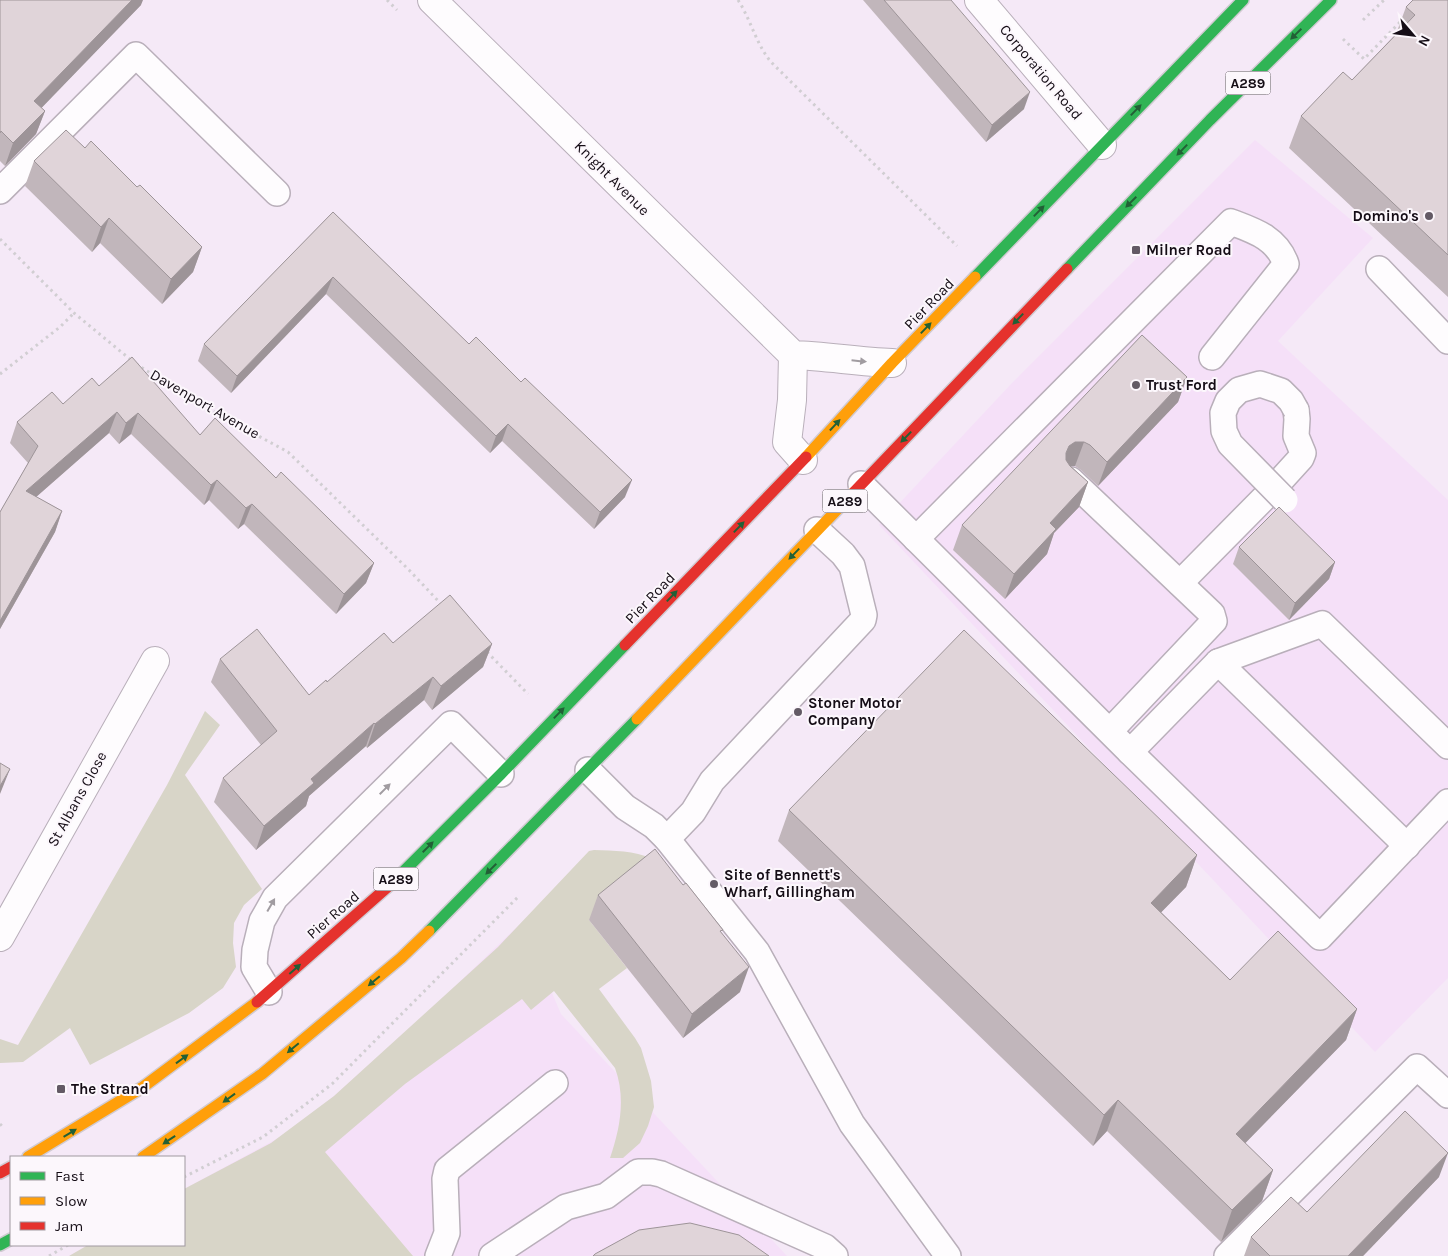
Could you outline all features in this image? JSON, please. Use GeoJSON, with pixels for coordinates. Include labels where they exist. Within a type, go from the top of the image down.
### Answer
{"type":"FeatureCollection","features":[{"type":"Feature","properties":{"kind":"main road","name":"Pier Road"},"geometry":{"type":"LineString","coordinates":[[30,1156],[143,1087],[217,1033],[269,992],[387,888],[501,774],[803,460],[892,363],[1243,0]]}},
{"type":"Feature","properties":{"kind":"main road","name":"A289"},"geometry":{"type":"LineString","coordinates":[[144,1156],[262,1074],[401,958],[588,770],[1118,216],[1290,39],[1331,0]]}},
{"type":"Feature","properties":{"kind":"street","name":"Knight Avenue"},"geometry":{"type":"LineString","coordinates":[[432,0],[793,355]]}},
{"type":"Feature","properties":{"kind":"street","name":"Corporation Road"},"geometry":{"type":"LineString","coordinates":[[979,0],[1102,145]]}},
{"type":"Feature","properties":{"kind":"street"},"geometry":{"type":"LineString","coordinates":[[803,460],[787,442],[792,400],[793,355],[826,356],[861,362],[892,363]]}},
{"type":"Feature","properties":{"kind":"street","name":"St Albans Close"},"geometry":{"type":"LineString","coordinates":[[0,937],[155,661]]}},
{"type":"Feature","properties":{"kind":"lane"},"geometry":{"type":"LineString","coordinates":[[0,191],[136,55],[277,193]]}},
{"type":"Feature","properties":{"kind":"lane"},"geometry":{"type":"LineString","coordinates":[[916,539],[1231,222],[1259,232],[1282,251],[1286,264],[1212,357]]}},
{"type":"Feature","properties":{"kind":"lane"},"geometry":{"type":"LineString","coordinates":[[1379,269],[1448,341]]}},
{"type":"Feature","properties":{"kind":"lane"},"geometry":{"type":"LineString","coordinates":[[1180,583],[1277,492],[1301,458],[1302,453],[1296,436],[1296,410],[1291,401],[1281,391],[1260,384],[1239,390],[1228,401],[1223,413],[1224,431],[1230,444],[1277,492]]}},
{"type":"Feature","properties":{"kind":"lane"},"geometry":{"type":"LineString","coordinates":[[1071,480],[1212,614],[1214,621],[1110,731]]}},
{"type":"Feature","properties":{"kind":"lane"},"geometry":{"type":"LineString","coordinates":[[861,484],[1130,752],[1320,937],[1448,802]]}},
{"type":"Feature","properties":{"kind":"lane"},"geometry":{"type":"LineString","coordinates":[[667,839],[693,812],[712,781],[863,620],[864,615],[852,566],[843,554],[817,530]]}},
{"type":"Feature","properties":{"kind":"lane"},"geometry":{"type":"LineString","coordinates":[[1130,752],[1218,662],[1322,624],[1448,746]]}},
{"type":"Feature","properties":{"kind":"lane"},"geometry":{"type":"LineString","coordinates":[[1218,662],[1407,846]]}},
{"type":"Feature","properties":{"kind":"lane"},"geometry":{"type":"LineString","coordinates":[[269,992],[254,967],[255,950],[262,921],[275,898],[451,724],[501,774]]}},
{"type":"Feature","properties":{"kind":"lane"},"geometry":{"type":"LineString","coordinates":[[588,770],[625,807],[654,826],[667,839],[757,952],[852,1124],[948,1256]]}},
{"type":"Feature","properties":{"kind":"lane"},"geometry":{"type":"LineString","coordinates":[[1227,1256],[1417,1068],[1448,1095]]}},
{"type":"Feature","properties":{"kind":"lane"},"geometry":{"type":"LineString","coordinates":[[438,1256],[447,1233],[445,1179],[447,1170],[555,1083]]}},
{"type":"Feature","properties":{"kind":"lane"},"geometry":{"type":"LineString","coordinates":[[492,1256],[566,1207],[606,1196],[638,1172],[652,1172],[661,1174],[825,1247],[835,1256]]}},
{"type":"Feature","properties":{"kind":"path"},"geometry":{"type":"LineString","coordinates":[[738,0],[747,14],[765,55],[771,62],[960,249]]}},
{"type":"Feature","properties":{"kind":"path"},"geometry":{"type":"LineString","coordinates":[[1343,39],[1364,59],[1409,13]]}},
{"type":"Feature","properties":{"kind":"path","name":"Davenport Avenue"},"geometry":{"type":"LineString","coordinates":[[0,238],[74,313],[113,347],[203,406],[288,452],[409,570],[449,612]]}},
{"type":"Feature","properties":{"kind":"path"},"geometry":{"type":"LineString","coordinates":[[0,374],[60,327],[74,313]]}},
{"type":"Feature","properties":{"kind":"path"},"geometry":{"type":"LineString","coordinates":[[483,648],[531,698]]}},
{"type":"Feature","properties":{"kind":"path"},"geometry":{"type":"LineString","coordinates":[[185,1176],[263,1137],[332,1084],[523,891]]}},
{"type":"Feature","properties":{"kind":"path"},"geometry":{"type":"LineString","coordinates":[[49,1256],[66,1246]]}},
{"type":"Feature","properties":{"kind":"shaded area"},"geometry":{"type":"Polygon","coordinates":[[[1255,140],[1373,238],[1278,341],[1448,500],[1448,978],[1375,1052],[879,525],[1011,384],[1255,140]]]}},
{"type":"Feature","properties":{"kind":"shaded area"},"geometry":{"type":"Polygon","coordinates":[[[205,711],[220,725],[185,775],[262,889],[244,905],[234,923],[233,943],[236,967],[223,988],[189,1013],[90,1065],[70,1028],[23,1062],[0,1063],[0,1039],[18,1045],[167,785],[205,711]]]}},
{"type":"Feature","properties":{"kind":"shaded area"},"geometry":{"type":"Polygon","coordinates":[[[589,851],[631,852],[652,859],[589,920],[627,968],[599,989],[641,1048],[651,1081],[654,1107],[648,1126],[640,1143],[623,1158],[610,1158],[617,1136],[621,1102],[615,1068],[554,991],[531,1010],[522,999],[405,1084],[325,1152],[413,1256],[69,1256],[86,1246],[185,1246],[185,1188],[271,1143],[334,1096],[498,947],[589,851]]]}},
{"type":"Feature","properties":{"kind":"shaded area"},"geometry":{"type":"Polygon","coordinates":[[[522,922],[561,1014],[787,1256],[69,1256],[86,1246],[185,1246],[185,1188],[280,1137],[334,1096],[451,990],[522,922]]]}},
{"type":"Feature","properties":{"kind":"building"},"geometry":{"type":"Polygon","coordinates":[[[0,0],[132,0],[34,101],[45,111],[13,143],[1,131],[0,133],[0,0]]]}},
{"type":"Feature","properties":{"kind":"building"},"geometry":{"type":"Polygon","coordinates":[[[884,0],[951,0],[1030,92],[992,125],[884,0]]]}},
{"type":"Feature","properties":{"kind":"building"},"geometry":{"type":"Polygon","coordinates":[[[1413,0],[1448,0],[1448,255],[1301,116],[1343,72],[1352,80],[1415,15],[1406,7],[1413,0]]]}},
{"type":"Feature","properties":{"kind":"building"},"geometry":{"type":"Polygon","coordinates":[[[66,130],[85,148],[91,141],[137,187],[140,185],[202,247],[171,279],[109,218],[101,227],[34,161],[66,130]]]}},
{"type":"Feature","properties":{"kind":"building"},"geometry":{"type":"Polygon","coordinates":[[[333,212],[469,344],[476,337],[521,382],[525,378],[632,480],[600,512],[508,424],[496,436],[333,277],[237,376],[204,344],[333,212]]]}},
{"type":"Feature","properties":{"kind":"building"},"geometry":{"type":"Polygon","coordinates":[[[1142,335],[1187,377],[1107,462],[1090,445],[1084,442],[1075,442],[1069,446],[1066,460],[1088,482],[1050,523],[1056,529],[1014,574],[962,525],[1142,335]]]}},
{"type":"Feature","properties":{"kind":"building"},"geometry":{"type":"Polygon","coordinates":[[[132,357],[200,435],[215,418],[276,478],[281,472],[374,563],[344,594],[252,504],[246,508],[217,480],[211,485],[138,413],[126,423],[117,412],[26,491],[62,511],[0,621],[0,512],[38,446],[17,422],[52,392],[63,404],[92,378],[99,386],[132,357]]]}},
{"type":"Feature","properties":{"kind":"building"},"geometry":{"type":"Polygon","coordinates":[[[1279,507],[1335,562],[1295,603],[1239,547],[1279,507]]]}},
{"type":"Feature","properties":{"kind":"building"},"geometry":{"type":"Polygon","coordinates":[[[450,595],[492,644],[441,686],[433,677],[374,723],[311,779],[314,783],[264,826],[223,778],[277,731],[220,659],[257,629],[309,695],[384,633],[393,643],[450,595]]]}},
{"type":"Feature","properties":{"kind":"building"},"geometry":{"type":"Polygon","coordinates":[[[964,630],[1197,855],[1151,903],[1230,980],[1278,931],[1357,1009],[1236,1134],[1273,1170],[1232,1210],[1118,1100],[1104,1115],[789,810],[964,630]]]}},
{"type":"Feature","properties":{"kind":"building"},"geometry":{"type":"Polygon","coordinates":[[[0,763],[10,769],[0,786],[0,763]]]}},
{"type":"Feature","properties":{"kind":"building"},"geometry":{"type":"Polygon","coordinates":[[[655,849],[683,885],[686,883],[723,930],[720,931],[749,967],[692,1014],[598,895],[655,849]]]}},
{"type":"Feature","properties":{"kind":"building"},"geometry":{"type":"Polygon","coordinates":[[[1405,1111],[1448,1153],[1348,1256],[1270,1256],[1251,1237],[1291,1197],[1307,1212],[1405,1111]]]}},
{"type":"Feature","properties":{"kind":"building"},"geometry":{"type":"Polygon","coordinates":[[[690,1223],[739,1235],[769,1256],[593,1256],[639,1230],[690,1223]]]}},
{"type":"Feature","properties":{"kind":"traffic: fast"},"geometry":{"type":"LineString","coordinates":[[975,277],[1243,0]]}},
{"type":"Feature","properties":{"kind":"traffic: fast"},"geometry":{"type":"LineString","coordinates":[[1067,269],[1210,120],[1331,0]]}},
{"type":"Feature","properties":{"kind":"traffic: fast"},"geometry":{"type":"LineString","coordinates":[[392,883],[501,774],[625,645]]}},
{"type":"Feature","properties":{"kind":"traffic: fast"},"geometry":{"type":"LineString","coordinates":[[429,931],[637,719]]}},
{"type":"Feature","properties":{"kind":"traffic: fast"},"geometry":{"type":"LineString","coordinates":[[0,1245],[10,1240]]}},
{"type":"Feature","properties":{"kind":"traffic: slow"},"geometry":{"type":"LineString","coordinates":[[806,457],[892,363],[975,277]]}},
{"type":"Feature","properties":{"kind":"traffic: slow"},"geometry":{"type":"LineString","coordinates":[[637,719],[854,492]]}},
{"type":"Feature","properties":{"kind":"traffic: slow"},"geometry":{"type":"LineString","coordinates":[[144,1156],[262,1074],[401,958],[429,931]]}},
{"type":"Feature","properties":{"kind":"traffic: slow"},"geometry":{"type":"LineString","coordinates":[[30,1156],[143,1087],[257,1002]]}},
{"type":"Feature","properties":{"kind":"traffic: jam"},"geometry":{"type":"LineString","coordinates":[[854,492],[1067,269]]}},
{"type":"Feature","properties":{"kind":"traffic: jam"},"geometry":{"type":"LineString","coordinates":[[625,645],[806,457]]}},
{"type":"Feature","properties":{"kind":"traffic: jam"},"geometry":{"type":"LineString","coordinates":[[257,1002],[392,883]]}},
{"type":"Feature","properties":{"kind":"traffic: jam"},"geometry":{"type":"LineString","coordinates":[[0,1173],[10,1168]]}},
{"type":"Feature","properties":{"kind":"place","name":"Domino's"},"geometry":{"type":"Point","coordinates":[1429,216]}},
{"type":"Feature","properties":{"kind":"place","name":"Milner Road"},"geometry":{"type":"Point","coordinates":[1136,250]}},
{"type":"Feature","properties":{"kind":"place","name":"Trust Ford"},"geometry":{"type":"Point","coordinates":[1136,385]}},
{"type":"Feature","properties":{"kind":"place","name":"Stoner Motor Company"},"geometry":{"type":"Point","coordinates":[798,712]}},
{"type":"Feature","properties":{"kind":"place","name":"Site of Bennett's Wharf, Gillingham"},"geometry":{"type":"Point","coordinates":[714,884]}},
{"type":"Feature","properties":{"kind":"place","name":"The Strand"},"geometry":{"type":"Point","coordinates":[61,1089]}}]}
